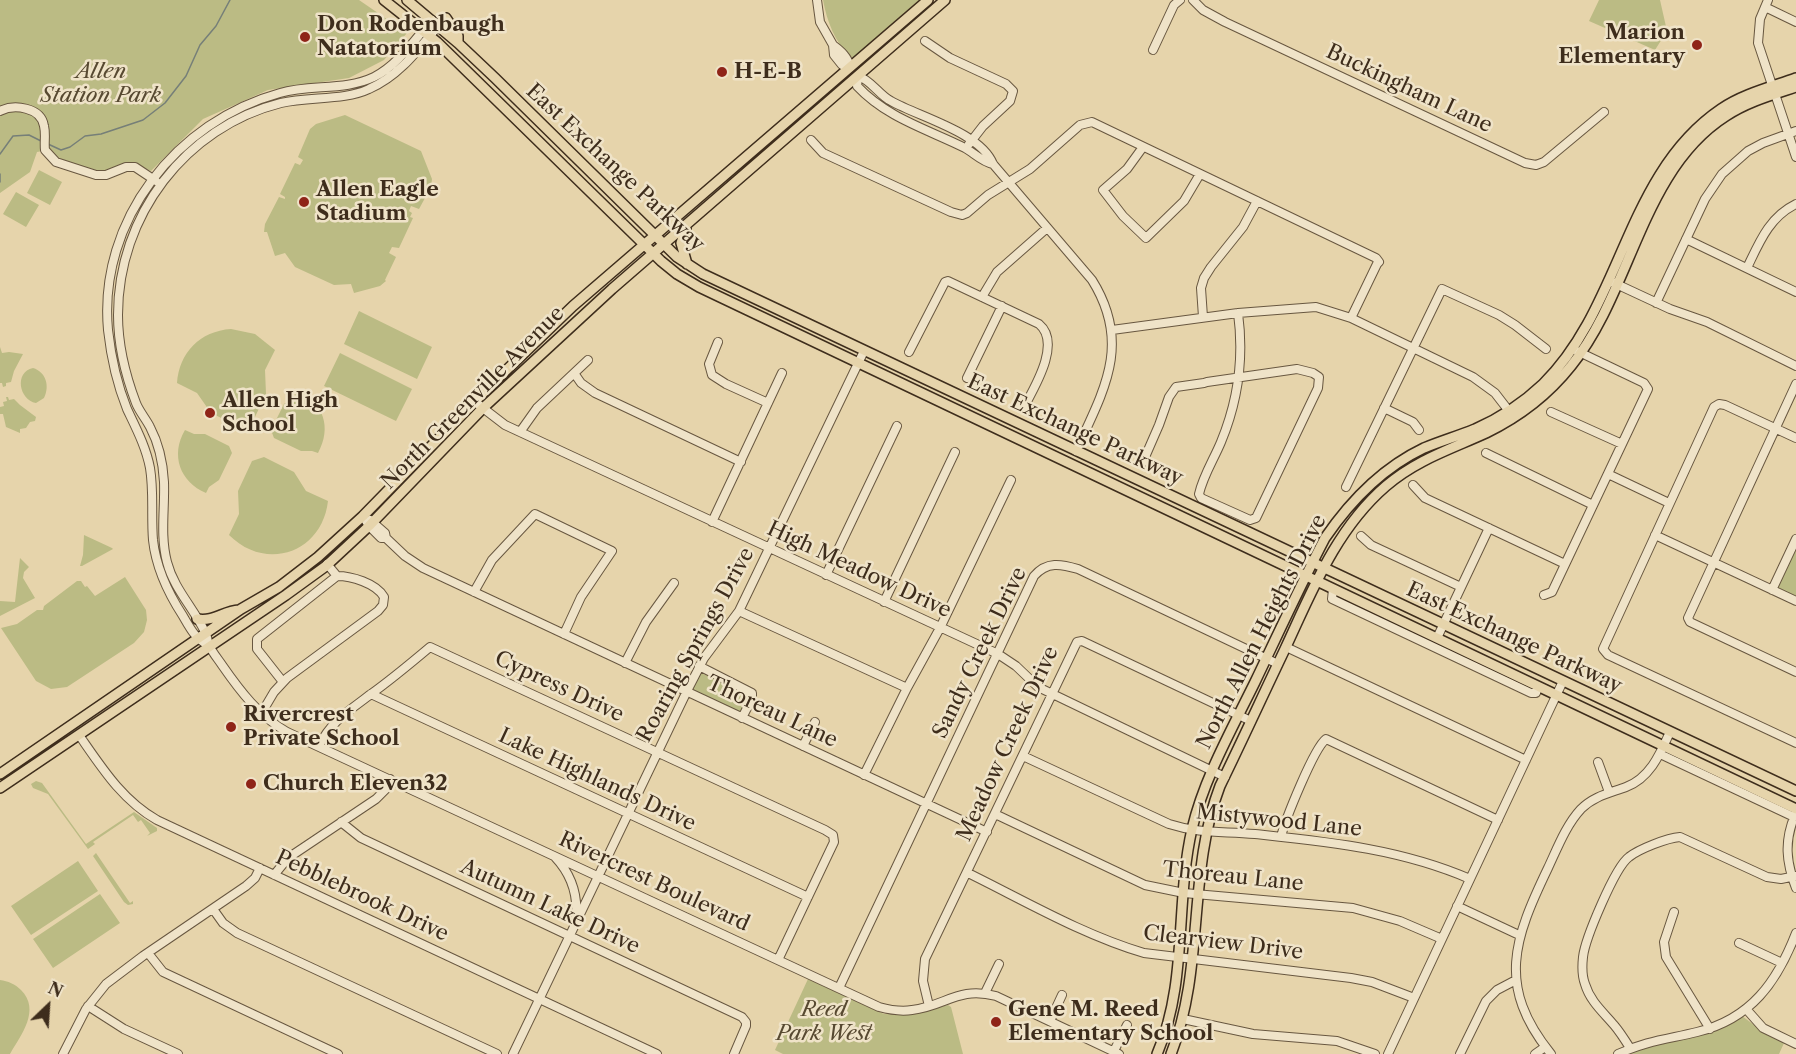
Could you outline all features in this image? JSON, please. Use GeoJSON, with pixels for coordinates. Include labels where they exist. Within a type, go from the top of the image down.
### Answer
{"type":"FeatureCollection","features":[{"type":"Feature","properties":{"kind":"main road","name":"East Exchange Parkway"},"geometry":{"type":"LineString","coordinates":[[384,0],[426,33],[654,254],[688,280],[1437,638],[1662,750],[1795,813]]}},
{"type":"Feature","properties":{"kind":"main road","name":"East Exchange Parkway"},"geometry":{"type":"LineString","coordinates":[[407,0],[458,43],[664,245],[687,264],[864,351],[1796,791]]}},
{"type":"Feature","properties":{"kind":"main road","name":"North Greenville Avenue"},"geometry":{"type":"LineString","coordinates":[[0,774],[242,609],[279,587],[318,557],[363,516],[573,306],[928,0]]}},
{"type":"Feature","properties":{"kind":"main road","name":"North Greenville Avenue"},"geometry":{"type":"LineString","coordinates":[[0,788],[286,596],[327,564],[371,524],[483,408],[582,316],[945,0]]}},
{"type":"Feature","properties":{"kind":"main road"},"geometry":{"type":"LineString","coordinates":[[446,18],[458,36],[458,43]]}},
{"type":"Feature","properties":{"kind":"main road"},"geometry":{"type":"LineString","coordinates":[[850,67],[858,76]]}},
{"type":"Feature","properties":{"kind":"main road","name":"North Allen Heights Drive"},"geometry":{"type":"LineString","coordinates":[[1171,1054],[1183,1019],[1206,832],[1215,800],[1323,568],[1336,545],[1351,522],[1387,485],[1428,457],[1488,432],[1512,414],[1577,351],[1596,328],[1613,282],[1661,189],[1682,155],[1709,128],[1796,78]]}},
{"type":"Feature","properties":{"kind":"main road","name":"North Allen Heights Drive"},"geometry":{"type":"LineString","coordinates":[[1773,90],[1796,87]]}},
{"type":"Feature","properties":{"kind":"main road"},"geometry":{"type":"LineString","coordinates":[[540,141],[549,130]]}},
{"type":"Feature","properties":{"kind":"main road"},"geometry":{"type":"LineString","coordinates":[[748,156],[756,165]]}},
{"type":"Feature","properties":{"kind":"main road"},"geometry":{"type":"LineString","coordinates":[[687,264],[681,240],[688,224]]}},
{"type":"Feature","properties":{"kind":"main road"},"geometry":{"type":"LineString","coordinates":[[748,310],[753,298]]}},
{"type":"Feature","properties":{"kind":"main road"},"geometry":{"type":"LineString","coordinates":[[573,306],[582,316]]}},
{"type":"Feature","properties":{"kind":"main road","name":"North Allen Heights Drive"},"geometry":{"type":"LineString","coordinates":[[1157,1054],[1171,1013],[1192,831],[1203,794],[1325,538],[1341,515],[1378,476],[1424,449],[1512,414]]}},
{"type":"Feature","properties":{"kind":"main road"},"geometry":{"type":"LineString","coordinates":[[1070,463],[1076,451]]}},
{"type":"Feature","properties":{"kind":"main road"},"geometry":{"type":"LineString","coordinates":[[1187,520],[1193,507]]}},
{"type":"Feature","properties":{"kind":"main road"},"geometry":{"type":"LineString","coordinates":[[1211,531],[1218,518]]}},
{"type":"Feature","properties":{"kind":"main road"},"geometry":{"type":"LineString","coordinates":[[197,619],[208,620],[228,610],[242,609]]}},
{"type":"Feature","properties":{"kind":"main road"},"geometry":{"type":"LineString","coordinates":[[73,725],[79,735]]}},
{"type":"Feature","properties":{"kind":"street"},"geometry":{"type":"LineString","coordinates":[[817,0],[820,22],[832,45],[834,55],[842,65],[850,67]]}},
{"type":"Feature","properties":{"kind":"street"},"geometry":{"type":"LineString","coordinates":[[1153,50],[1174,5],[1180,0]]}},
{"type":"Feature","properties":{"kind":"street","name":"Buckingham Lane"},"geometry":{"type":"LineString","coordinates":[[1193,0],[1203,10],[1225,22],[1525,163],[1536,165],[1544,162],[1604,112]]}},
{"type":"Feature","properties":{"kind":"street"},"geometry":{"type":"LineString","coordinates":[[1796,22],[1766,4],[1760,19],[1758,38],[1773,90],[1792,132],[1796,157]]}},
{"type":"Feature","properties":{"kind":"street","name":"Rivercrest Boulevard"},"geometry":{"type":"LineString","coordinates":[[435,23],[395,62],[365,81],[282,92],[231,111],[211,123],[187,142],[153,178],[132,211],[118,247],[109,286],[108,329],[111,356],[118,384],[148,456],[152,480],[153,539],[158,563],[167,588],[198,639],[209,646],[237,687],[261,714],[283,729],[879,1007],[892,1010],[913,1010],[959,994],[985,993],[996,996],[1116,1053]]}},
{"type":"Feature","properties":{"kind":"street","name":"Rivercrest Boulevard"},"geometry":{"type":"LineString","coordinates":[[209,646],[207,633],[182,597],[167,563],[162,538],[164,482],[161,456],[151,429],[137,405],[122,358],[118,329],[120,287],[127,250],[141,215],[160,184],[193,148],[216,132],[266,107],[288,101],[364,92],[390,78],[403,67],[426,33]]}},
{"type":"Feature","properties":{"kind":"street"},"geometry":{"type":"LineString","coordinates":[[925,41],[950,58],[1006,84],[1013,91],[1010,101],[982,126],[966,149]]}},
{"type":"Feature","properties":{"kind":"street"},"geometry":{"type":"LineString","coordinates":[[993,164],[987,163],[966,149],[898,118],[878,106],[857,86],[858,76],[866,79],[889,100],[971,140],[991,158],[993,164],[1092,280],[1105,303],[1112,330],[1113,353],[1108,376],[1076,451]]}},
{"type":"Feature","properties":{"kind":"street"},"geometry":{"type":"LineString","coordinates":[[339,86],[339,95]]}},
{"type":"Feature","properties":{"kind":"street"},"geometry":{"type":"LineString","coordinates":[[0,111],[12,108],[32,111],[42,120],[45,133],[44,147],[54,161],[90,174],[103,176],[132,167],[139,168],[160,184]]}},
{"type":"Feature","properties":{"kind":"street"},"geometry":{"type":"LineString","coordinates":[[811,140],[823,153],[962,215],[992,192],[1030,169],[1080,124],[1092,122],[1377,259],[1377,264],[1351,318]]}},
{"type":"Feature","properties":{"kind":"street"},"geometry":{"type":"LineString","coordinates":[[1656,303],[1705,199],[1722,174],[1748,151],[1792,132]]}},
{"type":"Feature","properties":{"kind":"street"},"geometry":{"type":"LineString","coordinates":[[1143,147],[1127,169],[1103,190],[1123,216],[1146,238],[1184,201],[1200,174]]}},
{"type":"Feature","properties":{"kind":"street"},"geometry":{"type":"LineString","coordinates":[[1203,317],[1201,288],[1204,278],[1210,267],[1235,239],[1257,201]]}},
{"type":"Feature","properties":{"kind":"street"},"geometry":{"type":"LineString","coordinates":[[1747,268],[1769,225],[1779,214],[1796,204]]}},
{"type":"Feature","properties":{"kind":"street"},"geometry":{"type":"LineString","coordinates":[[982,297],[997,272],[1047,228]]}},
{"type":"Feature","properties":{"kind":"street"},"geometry":{"type":"LineString","coordinates":[[1686,239],[1796,292]]}},
{"type":"Feature","properties":{"kind":"street"},"geometry":{"type":"LineString","coordinates":[[909,352],[943,283],[948,281],[1002,306],[1043,327],[1047,340],[1046,363],[1024,407]]}},
{"type":"Feature","properties":{"kind":"street"},"geometry":{"type":"LineString","coordinates":[[1613,282],[1656,303],[1707,322],[1796,366]]}},
{"type":"Feature","properties":{"kind":"street"},"geometry":{"type":"LineString","coordinates":[[1346,487],[1442,289],[1515,325],[1546,349]]}},
{"type":"Feature","properties":{"kind":"street"},"geometry":{"type":"LineString","coordinates":[[967,378],[1002,306]]}},
{"type":"Feature","properties":{"kind":"street"},"geometry":{"type":"LineString","coordinates":[[1112,330],[1238,313],[1316,307],[1351,318],[1483,383],[1495,393],[1512,414]]}},
{"type":"Feature","properties":{"kind":"street"},"geometry":{"type":"LineString","coordinates":[[1142,464],[1169,397],[1176,387],[1238,378],[1297,369],[1313,373],[1318,377],[1318,388],[1256,517],[1253,520],[1199,496],[1199,490],[1233,411],[1238,378],[1241,346],[1238,313]]}},
{"type":"Feature","properties":{"kind":"street"},"geometry":{"type":"LineString","coordinates":[[718,342],[709,364],[712,375],[768,404]]}},
{"type":"Feature","properties":{"kind":"street","name":"Roaring Springs Drive"},"geometry":{"type":"LineString","coordinates":[[513,1054],[699,666],[739,611],[864,351]]}},
{"type":"Feature","properties":{"kind":"street"},"geometry":{"type":"LineString","coordinates":[[1544,595],[1552,592],[1647,391],[1644,383],[1577,351]]}},
{"type":"Feature","properties":{"kind":"street"},"geometry":{"type":"LineString","coordinates":[[520,432],[537,408],[588,360]]}},
{"type":"Feature","properties":{"kind":"street"},"geometry":{"type":"LineString","coordinates":[[574,373],[581,383],[595,393],[741,462]]}},
{"type":"Feature","properties":{"kind":"street"},"geometry":{"type":"LineString","coordinates":[[712,522],[782,373]]}},
{"type":"Feature","properties":{"kind":"street"},"geometry":{"type":"LineString","coordinates":[[1796,384],[1688,615],[1688,620],[1796,672]]}},
{"type":"Feature","properties":{"kind":"street","name":"High Meadow Drive"},"geometry":{"type":"LineString","coordinates":[[476,401],[499,422],[998,654],[1016,666],[1038,687],[1224,777]]}},
{"type":"Feature","properties":{"kind":"street"},"geometry":{"type":"LineString","coordinates":[[1796,438],[1725,405],[1719,404],[1714,407],[1604,643],[1603,650],[1608,655],[1796,743]]}},
{"type":"Feature","properties":{"kind":"street"},"geometry":{"type":"LineString","coordinates":[[1384,408],[1413,422],[1419,430]]}},
{"type":"Feature","properties":{"kind":"street"},"geometry":{"type":"LineString","coordinates":[[1551,412],[1622,444]]}},
{"type":"Feature","properties":{"kind":"street"},"geometry":{"type":"LineString","coordinates":[[826,575],[897,426]]}},
{"type":"Feature","properties":{"kind":"street"},"geometry":{"type":"LineString","coordinates":[[884,602],[955,453]]}},
{"type":"Feature","properties":{"kind":"street"},"geometry":{"type":"LineString","coordinates":[[1486,453],[1593,504]]}},
{"type":"Feature","properties":{"kind":"street"},"geometry":{"type":"LineString","coordinates":[[1608,474],[1669,504]]}},
{"type":"Feature","properties":{"kind":"street"},"geometry":{"type":"LineString","coordinates":[[864,775],[940,628],[1011,480]]}},
{"type":"Feature","properties":{"kind":"street"},"geometry":{"type":"LineString","coordinates":[[1413,485],[1425,498],[1565,564]]}},
{"type":"Feature","properties":{"kind":"street"},"geometry":{"type":"LineString","coordinates":[[474,592],[492,560],[535,514],[612,551],[581,597],[564,634]]}},
{"type":"Feature","properties":{"kind":"street","name":"Thoreau Lane"},"geometry":{"type":"LineString","coordinates":[[363,516],[385,533],[386,538],[418,565],[987,832]]}},
{"type":"Feature","properties":{"kind":"street"},"geometry":{"type":"LineString","coordinates":[[1437,638],[1489,528]]}},
{"type":"Feature","properties":{"kind":"street"},"geometry":{"type":"LineString","coordinates":[[1655,535],[1796,601]]}},
{"type":"Feature","properties":{"kind":"street"},"geometry":{"type":"LineString","coordinates":[[1361,536],[1371,545],[1461,587]]}},
{"type":"Feature","properties":{"kind":"street"},"geometry":{"type":"LineString","coordinates":[[1772,590],[1796,539]]}},
{"type":"Feature","properties":{"kind":"street"},"geometry":{"type":"LineString","coordinates":[[261,714],[283,682],[380,609],[384,599],[381,592],[354,579],[336,576],[327,564]]}},
{"type":"Feature","properties":{"kind":"street","name":"Sandy Creek Drive"},"geometry":{"type":"LineString","coordinates":[[839,988],[1034,576],[1042,568],[1060,564],[1078,569],[1278,664]]}},
{"type":"Feature","properties":{"kind":"street"},"geometry":{"type":"LineString","coordinates":[[283,682],[257,649],[257,639],[336,576]]}},
{"type":"Feature","properties":{"kind":"street"},"geometry":{"type":"LineString","coordinates":[[625,663],[646,622],[674,583]]}},
{"type":"Feature","properties":{"kind":"street","name":"East Exchange Parkway"},"geometry":{"type":"LineString","coordinates":[[1333,589],[1332,599],[1531,693],[1536,693],[1538,687]]}},
{"type":"Feature","properties":{"kind":"street"},"geometry":{"type":"LineString","coordinates":[[739,611],[907,688]]}},
{"type":"Feature","properties":{"kind":"street","name":"Meadow Creek Drive"},"geometry":{"type":"LineString","coordinates":[[929,1006],[922,981],[926,959],[1077,642],[1082,641],[1251,721]]}},
{"type":"Feature","properties":{"kind":"street","name":"Cypress Drive"},"geometry":{"type":"LineString","coordinates":[[371,694],[430,647],[825,830],[835,838],[833,846],[808,897]]}},
{"type":"Feature","properties":{"kind":"street"},"geometry":{"type":"LineString","coordinates":[[1286,647],[1526,760]]}},
{"type":"Feature","properties":{"kind":"street"},"geometry":{"type":"LineString","coordinates":[[699,666],[753,693],[742,718]]}},
{"type":"Feature","properties":{"kind":"street"},"geometry":{"type":"LineString","coordinates":[[1388,1054],[1563,681]]}},
{"type":"Feature","properties":{"kind":"street"},"geometry":{"type":"LineString","coordinates":[[320,746],[327,731],[338,718],[371,694]]}},
{"type":"Feature","properties":{"kind":"street","name":"Lake Highlands Drive"},"geometry":{"type":"LineString","coordinates":[[371,694],[808,897]]}},
{"type":"Feature","properties":{"kind":"street"},"geometry":{"type":"LineString","coordinates":[[803,746],[815,722]]}},
{"type":"Feature","properties":{"kind":"street"},"geometry":{"type":"LineString","coordinates":[[1551,1054],[1525,1014],[1516,980],[1516,957],[1520,934],[1532,902],[1574,817],[1585,806],[1609,792],[1635,783],[1648,772],[1670,732]]}},
{"type":"Feature","properties":{"kind":"street","name":"Pebblebrook Drive"},"geometry":{"type":"LineString","coordinates":[[79,735],[110,781],[142,811],[165,824],[657,1054]]}},
{"type":"Feature","properties":{"kind":"street"},"geometry":{"type":"LineString","coordinates":[[1281,837],[1289,810],[1318,748],[1326,739],[1498,820]]}},
{"type":"Feature","properties":{"kind":"street","name":"Mistywood Lane"},"geometry":{"type":"LineString","coordinates":[[1023,756],[1168,824],[1192,831],[1231,832],[1352,846],[1406,856],[1470,879]]}},
{"type":"Feature","properties":{"kind":"street"},"geometry":{"type":"LineString","coordinates":[[1598,762],[1609,792]]}},
{"type":"Feature","properties":{"kind":"street"},"geometry":{"type":"LineString","coordinates":[[274,875],[288,858],[381,795],[390,779]]}},
{"type":"Feature","properties":{"kind":"street"},"geometry":{"type":"LineString","coordinates":[[1795,813],[1786,852],[1796,888]]}},
{"type":"Feature","properties":{"kind":"street","name":"Thoreau Lane"},"geometry":{"type":"LineString","coordinates":[[996,814],[1145,885],[1198,895],[1353,908],[1400,921],[1442,939]]}},
{"type":"Feature","properties":{"kind":"street","name":"Autumn Lake Drive"},"geometry":{"type":"LineString","coordinates":[[341,822],[360,838],[742,1017],[746,1022],[746,1028],[734,1054]]}},
{"type":"Feature","properties":{"kind":"street"},"geometry":{"type":"LineString","coordinates":[[1630,1048],[1588,993],[1582,967],[1589,935],[1625,860],[1641,849],[1680,837],[1767,877],[1781,879],[1794,877]]}},
{"type":"Feature","properties":{"kind":"street"},"geometry":{"type":"LineString","coordinates":[[552,854],[565,869],[573,887],[576,905],[574,926]]}},
{"type":"Feature","properties":{"kind":"street"},"geometry":{"type":"LineString","coordinates":[[63,1054],[88,1006],[106,984],[252,881],[260,868]]}},
{"type":"Feature","properties":{"kind":"street","name":"Clearview Drive"},"geometry":{"type":"LineString","coordinates":[[968,873],[1121,946],[1144,953],[1340,976],[1372,982],[1414,998]]}},
{"type":"Feature","properties":{"kind":"street"},"geometry":{"type":"LineString","coordinates":[[778,960],[808,897]]}},
{"type":"Feature","properties":{"kind":"street"},"geometry":{"type":"LineString","coordinates":[[1457,906],[1520,934]]}},
{"type":"Feature","properties":{"kind":"street"},"geometry":{"type":"LineString","coordinates":[[213,909],[223,923],[237,933],[497,1054]]}},
{"type":"Feature","properties":{"kind":"street"},"geometry":{"type":"LineString","coordinates":[[1674,912],[1664,942],[1666,957],[1710,1029]]}},
{"type":"Feature","properties":{"kind":"street"},"geometry":{"type":"LineString","coordinates":[[1618,1054],[1655,1040],[1710,1029],[1747,1010],[1777,974],[1796,933]]}},
{"type":"Feature","properties":{"kind":"street"},"geometry":{"type":"LineString","coordinates":[[1739,943],[1782,963]]}},
{"type":"Feature","properties":{"kind":"street"},"geometry":{"type":"LineString","coordinates":[[148,953],[163,972],[338,1054]]}},
{"type":"Feature","properties":{"kind":"street"},"geometry":{"type":"LineString","coordinates":[[985,993],[999,964]]}},
{"type":"Feature","properties":{"kind":"street"},"geometry":{"type":"LineString","coordinates":[[1460,1054],[1486,1001],[1497,990],[1516,980]]}},
{"type":"Feature","properties":{"kind":"street"},"geometry":{"type":"LineString","coordinates":[[1050,1021],[1062,995]]}},
{"type":"Feature","properties":{"kind":"street"},"geometry":{"type":"LineString","coordinates":[[88,1006],[124,1029],[178,1054]]}},
{"type":"Feature","properties":{"kind":"street"},"geometry":{"type":"LineString","coordinates":[[1747,1010],[1763,1028],[1796,1044]]}},
{"type":"Feature","properties":{"kind":"street"},"geometry":{"type":"LineString","coordinates":[[1183,1019],[1253,1034],[1337,1041],[1375,1054]]}},
{"type":"Feature","properties":{"kind":"street"},"geometry":{"type":"LineString","coordinates":[[1116,1053],[1127,1025]]}},
{"type":"Feature","properties":{"kind":"street"},"geometry":{"type":"LineString","coordinates":[[1535,1054],[1545,1047]]}},
{"type":"Feature","properties":{"kind":"green space","name":"Allen Station Park"},"geometry":{"type":"Polygon","coordinates":[[[0,0],[359,0],[407,33],[384,60],[349,78],[268,90],[203,119],[151,171],[135,164],[110,171],[88,170],[59,158],[48,150],[37,152],[30,172],[0,193],[0,0]]]}},
{"type":"Feature","properties":{"kind":"green space"},"geometry":{"type":"Polygon","coordinates":[[[823,0],[919,0],[850,58],[832,31],[823,0]]]}},
{"type":"Feature","properties":{"kind":"green space"},"geometry":{"type":"Polygon","coordinates":[[[1599,0],[1660,0],[1667,31],[1655,50],[1589,21],[1599,0]]]}},
{"type":"Feature","properties":{"kind":"green space","name":"Allen Eagle Stadium"},"geometry":{"type":"Polygon","coordinates":[[[345,115],[421,151],[432,179],[431,187],[419,209],[411,206],[410,217],[413,218],[399,248],[392,247],[389,253],[396,257],[386,281],[380,286],[354,293],[351,284],[334,285],[295,267],[285,253],[275,256],[267,232],[264,232],[265,224],[279,197],[285,199],[280,194],[295,163],[300,165],[303,160],[298,157],[310,129],[316,124],[345,115]]]}},
{"type":"Feature","properties":{"kind":"green space"},"geometry":{"type":"Polygon","coordinates":[[[39,170],[62,182],[50,205],[27,193],[39,170]]]}},
{"type":"Feature","properties":{"kind":"green space"},"geometry":{"type":"Polygon","coordinates":[[[16,192],[39,205],[26,227],[3,214],[16,192]]]}},
{"type":"Feature","properties":{"kind":"green space"},"geometry":{"type":"Polygon","coordinates":[[[359,311],[432,347],[417,379],[344,344],[359,311]]]}},
{"type":"Feature","properties":{"kind":"green space"},"geometry":{"type":"Polygon","coordinates":[[[231,329],[255,334],[275,350],[265,370],[266,394],[252,423],[240,427],[211,413],[197,393],[177,383],[182,362],[193,346],[210,334],[231,329]]]}},
{"type":"Feature","properties":{"kind":"green space"},"geometry":{"type":"Polygon","coordinates":[[[0,347],[2,353],[23,354],[11,382],[6,383],[3,387],[0,383],[0,347]]]}},
{"type":"Feature","properties":{"kind":"green space"},"geometry":{"type":"Polygon","coordinates":[[[340,353],[412,389],[396,421],[324,386],[340,353]]]}},
{"type":"Feature","properties":{"kind":"green space"},"geometry":{"type":"Polygon","coordinates":[[[33,368],[44,376],[47,384],[44,398],[36,403],[26,397],[21,386],[23,375],[33,368]]]}},
{"type":"Feature","properties":{"kind":"green space"},"geometry":{"type":"Polygon","coordinates":[[[297,391],[314,402],[323,417],[324,434],[318,453],[301,451],[274,438],[271,430],[284,404],[294,397],[297,391]]]}},
{"type":"Feature","properties":{"kind":"green space"},"geometry":{"type":"Polygon","coordinates":[[[6,397],[9,400],[14,399],[36,417],[35,421],[30,422],[26,428],[20,429],[20,433],[6,427],[3,414],[0,414],[0,407],[4,406],[3,402],[7,401],[6,397]]]}},
{"type":"Feature","properties":{"kind":"green space"},"geometry":{"type":"Polygon","coordinates":[[[185,430],[194,434],[205,434],[229,446],[232,453],[219,480],[209,487],[206,493],[190,482],[180,467],[178,449],[185,430]]]}},
{"type":"Feature","properties":{"kind":"green space"},"geometry":{"type":"Polygon","coordinates":[[[264,457],[294,472],[306,491],[328,501],[324,519],[304,544],[290,551],[275,554],[259,553],[229,535],[239,514],[238,491],[252,461],[264,457]]]}},
{"type":"Feature","properties":{"kind":"green space"},"geometry":{"type":"Polygon","coordinates":[[[84,535],[112,548],[113,549],[80,566],[84,535]]]}},
{"type":"Feature","properties":{"kind":"green space"},"geometry":{"type":"Polygon","coordinates":[[[1796,548],[1796,598],[1777,589],[1796,548]]]}},
{"type":"Feature","properties":{"kind":"green space"},"geometry":{"type":"Polygon","coordinates":[[[20,558],[29,567],[24,572],[23,578],[35,598],[0,616],[0,601],[15,602],[20,558]]]}},
{"type":"Feature","properties":{"kind":"green space"},"geometry":{"type":"Polygon","coordinates":[[[125,577],[146,610],[147,620],[144,632],[134,643],[67,687],[51,689],[36,681],[1,628],[17,624],[37,610],[43,610],[44,606],[77,581],[87,586],[95,596],[125,577]]]}},
{"type":"Feature","properties":{"kind":"green space"},"geometry":{"type":"Polygon","coordinates":[[[701,673],[747,693],[748,697],[742,710],[737,712],[694,691],[692,687],[698,674],[701,673]]]}},
{"type":"Feature","properties":{"kind":"green space"},"geometry":{"type":"Polygon","coordinates":[[[36,781],[42,783],[86,844],[134,812],[157,828],[157,831],[147,836],[150,833],[141,820],[138,822],[133,815],[93,842],[95,844],[88,849],[48,794],[33,788],[31,784],[36,781]]]}},
{"type":"Feature","properties":{"kind":"green space"},"geometry":{"type":"Polygon","coordinates":[[[96,853],[130,903],[133,901],[133,904],[128,905],[124,902],[93,856],[96,853]]]}},
{"type":"Feature","properties":{"kind":"green space"},"geometry":{"type":"Polygon","coordinates":[[[78,861],[98,891],[31,935],[11,906],[78,861]]]}},
{"type":"Feature","properties":{"kind":"green space"},"geometry":{"type":"Polygon","coordinates":[[[100,894],[120,923],[53,968],[33,939],[100,894]]]}},
{"type":"Feature","properties":{"kind":"green space","name":"Reed Park West"},"geometry":{"type":"Polygon","coordinates":[[[808,979],[884,1014],[910,1015],[948,1005],[951,1007],[963,1054],[783,1054],[775,1050],[808,979]]]}},
{"type":"Feature","properties":{"kind":"green space"},"geometry":{"type":"Polygon","coordinates":[[[0,980],[19,988],[27,998],[29,1006],[24,1031],[10,1054],[0,1054],[0,980]]]}},
{"type":"Feature","properties":{"kind":"green space"},"geometry":{"type":"Polygon","coordinates":[[[1742,1016],[1765,1033],[1784,1043],[1779,1054],[1624,1054],[1742,1016]]]}},
{"type":"Feature","properties":{"kind":"waterway"},"geometry":{"type":"LineString","coordinates":[[48,144],[61,150],[70,147],[85,136],[101,134],[143,120],[165,103],[186,76],[200,45],[216,26],[230,0]]}},
{"type":"Feature","properties":{"kind":"waterway"},"geometry":{"type":"LineString","coordinates":[[0,154],[13,136],[29,135],[41,141]]}},
{"type":"Feature","properties":{"kind":"waterway"},"geometry":{"type":"LineString","coordinates":[[0,174],[0,182]]}},
{"type":"Feature","properties":{"kind":"place","name":"Don Rodenbaugh Natatorium"},"geometry":{"type":"Point","coordinates":[305,37]}},
{"type":"Feature","properties":{"kind":"place","name":"Marion Elementary"},"geometry":{"type":"Point","coordinates":[1697,45]}},
{"type":"Feature","properties":{"kind":"place","name":"H-E-B"},"geometry":{"type":"Point","coordinates":[722,72]}},
{"type":"Feature","properties":{"kind":"place","name":"Allen Eagle Stadium"},"geometry":{"type":"Point","coordinates":[304,202]}},
{"type":"Feature","properties":{"kind":"place","name":"Allen High School"},"geometry":{"type":"Point","coordinates":[210,413]}},
{"type":"Feature","properties":{"kind":"place","name":"Rivercrest Private School"},"geometry":{"type":"Point","coordinates":[231,727]}},
{"type":"Feature","properties":{"kind":"place","name":"Church Eleven32"},"geometry":{"type":"Point","coordinates":[251,784]}},
{"type":"Feature","properties":{"kind":"place","name":"Gene M. Reed Elementary School"},"geometry":{"type":"Point","coordinates":[996,1022]}}]}
